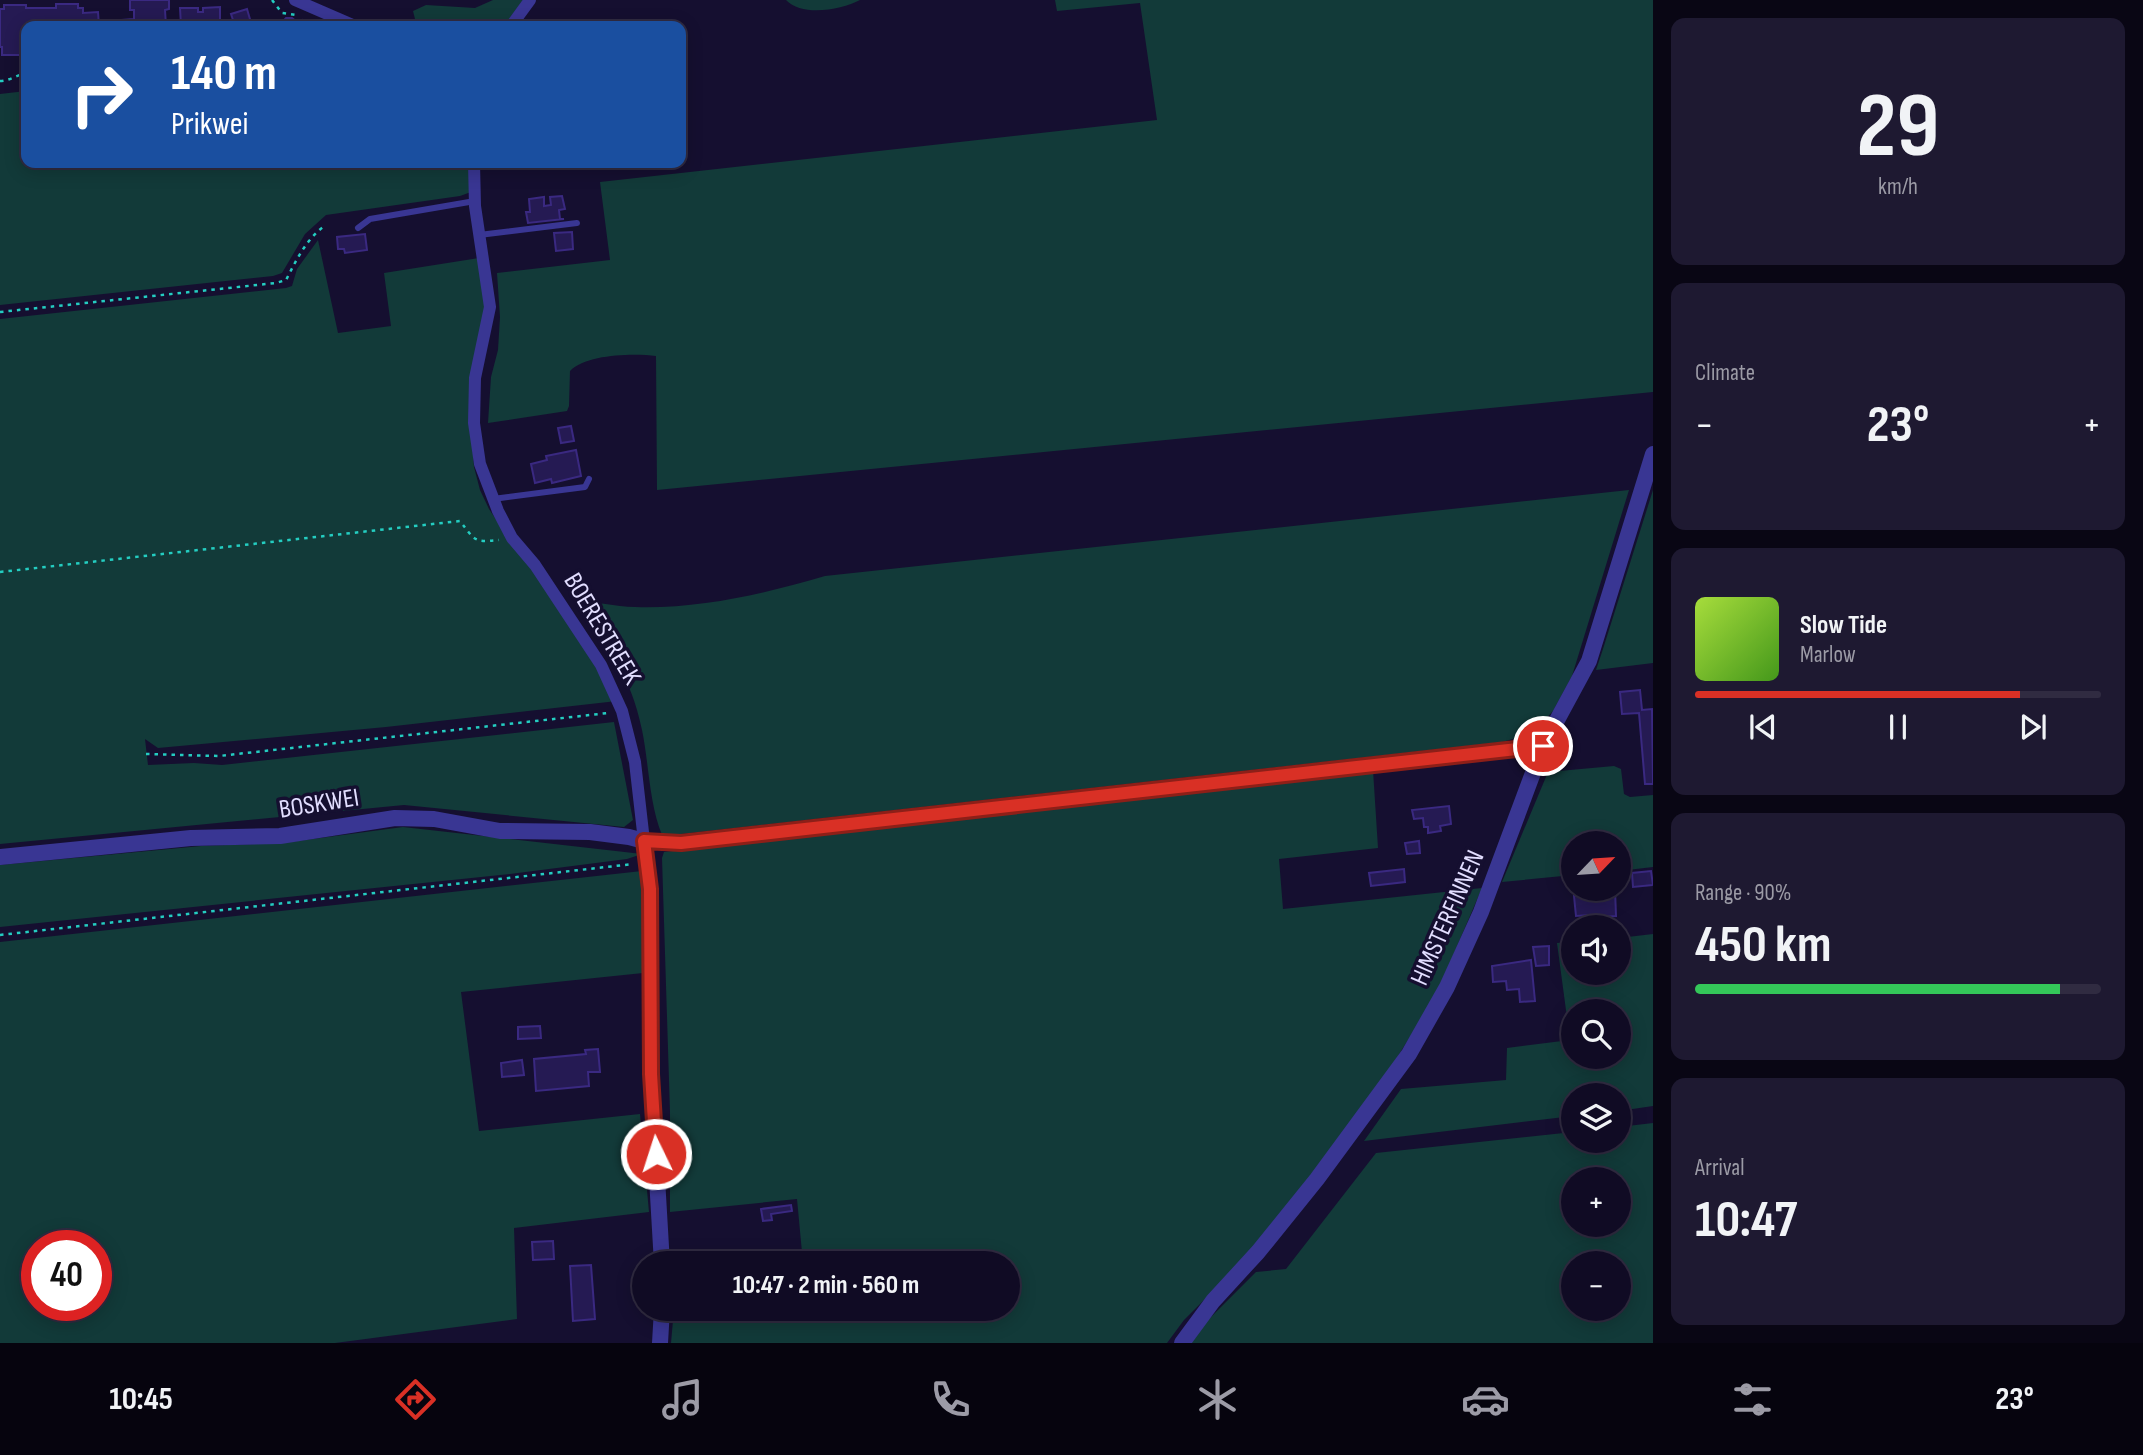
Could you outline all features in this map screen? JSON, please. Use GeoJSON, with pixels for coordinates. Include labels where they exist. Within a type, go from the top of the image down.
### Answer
{"type":"FeatureCollection","features":[{"type":"Feature","properties":{"kind":"street"},"geometry":{"type":"LineString","coordinates":[[295,0],[343,21]]}},
{"type":"Feature","properties":{"kind":"street"},"geometry":{"type":"LineString","coordinates":[[515,21],[530,0]]}},
{"type":"Feature","properties":{"kind":"street","name":"BOERESTREEK"},"geometry":{"type":"LineString","coordinates":[[474,168],[475,201],[490,307],[475,378],[474,424],[480,464],[512,538],[535,565],[601,665],[622,711],[635,762],[648,863],[651,1074],[661,1251]]}},
{"type":"Feature","properties":{"kind":"street","name":"HIMSTERFINNEN"},"geometry":{"type":"LineString","coordinates":[[1182,1343],[1213,1301],[1258,1252],[1317,1179],[1409,1054],[1447,987],[1481,912],[1543,746],[1588,661],[1653,454]]}},
{"type":"Feature","properties":{"kind":"street"},"geometry":{"type":"LineString","coordinates":[[644,841],[681,843],[1543,746]]}},
{"type":"Feature","properties":{"kind":"street","name":"BOSKWEI"},"geometry":{"type":"LineString","coordinates":[[0,858],[191,838],[280,836],[405,818],[434,819],[500,831],[601,833],[644,841]]}},
{"type":"Feature","properties":{"kind":"street"},"geometry":{"type":"LineString","coordinates":[[660,1343],[661,1321]]}},
{"type":"Feature","properties":{"kind":"lane"},"geometry":{"type":"LineString","coordinates":[[358,228],[370,219],[475,201]]}},
{"type":"Feature","properties":{"kind":"lane"},"geometry":{"type":"LineString","coordinates":[[479,235],[577,223]]}},
{"type":"Feature","properties":{"kind":"lane"},"geometry":{"type":"LineString","coordinates":[[493,499],[585,487],[589,478]]}},
{"type":"Feature","properties":{"kind":"path"},"geometry":{"type":"LineString","coordinates":[[0,81],[21,74]]}},
{"type":"Feature","properties":{"kind":"path"},"geometry":{"type":"LineString","coordinates":[[0,312],[220,290],[286,280],[302,250],[323,227]]}},
{"type":"Feature","properties":{"kind":"path"},"geometry":{"type":"LineString","coordinates":[[0,572],[460,521],[473,538],[481,542],[512,538]]}},
{"type":"Feature","properties":{"kind":"path"},"geometry":{"type":"LineString","coordinates":[[146,754],[219,756],[622,711]]}},
{"type":"Feature","properties":{"kind":"path"},"geometry":{"type":"LineString","coordinates":[[0,935],[648,863]]}},
{"type":"Feature","properties":{"kind":"green space"},"geometry":{"type":"Polygon","coordinates":[[[493,0],[523,0],[508,21],[424,21],[415,19],[413,11],[426,5],[475,8],[493,0]]]}},
{"type":"Feature","properties":{"kind":"green space"},"geometry":{"type":"Polygon","coordinates":[[[786,0],[860,0],[843,7],[811,10],[802,9],[786,0]]]}},
{"type":"Feature","properties":{"kind":"green space"},"geometry":{"type":"Polygon","coordinates":[[[1055,0],[1653,0],[1653,392],[657,490],[656,356],[623,355],[587,361],[570,371],[567,411],[488,423],[491,377],[498,350],[500,317],[497,273],[610,260],[600,182],[1157,120],[1140,3],[1057,11],[1055,0]]]}},
{"type":"Feature","properties":{"kind":"green space"},"geometry":{"type":"Polygon","coordinates":[[[21,92],[21,168],[469,168],[471,192],[460,196],[326,215],[305,234],[282,273],[273,276],[0,305],[0,94],[21,92]]]}},
{"type":"Feature","properties":{"kind":"green space"},"geometry":{"type":"Polygon","coordinates":[[[318,240],[338,333],[391,326],[384,273],[479,258],[486,313],[471,426],[474,467],[480,490],[504,531],[595,656],[617,701],[386,727],[158,748],[145,739],[148,765],[222,765],[614,722],[633,820],[624,827],[404,805],[0,844],[0,319],[286,288],[292,286],[297,269],[318,240]]]}},
{"type":"Feature","properties":{"kind":"green space"},"geometry":{"type":"Polygon","coordinates":[[[1629,490],[1572,676],[1553,711],[1524,736],[1502,742],[681,834],[662,835],[652,797],[642,730],[631,693],[616,662],[576,601],[628,607],[683,606],[779,589],[825,576],[1629,490]]]}},
{"type":"Feature","properties":{"kind":"green space"},"geometry":{"type":"Polygon","coordinates":[[[1653,490],[1653,663],[1596,670],[1603,649],[1653,490]]]}},
{"type":"Feature","properties":{"kind":"green space"},"geometry":{"type":"Polygon","coordinates":[[[1614,766],[1621,769],[1624,794],[1630,797],[1653,795],[1653,867],[1631,870],[1631,831],[1561,831],[1561,876],[1502,882],[1548,772],[1614,766]]]}},
{"type":"Feature","properties":{"kind":"green space"},"geometry":{"type":"Polygon","coordinates":[[[1373,770],[1378,848],[1279,859],[1283,909],[1482,888],[1436,995],[1393,1064],[1290,1206],[1184,1320],[1167,1343],[671,1343],[673,1321],[1020,1321],[1020,1251],[802,1251],[797,1199],[670,1212],[664,852],[1373,770]]]}},
{"type":"Feature","properties":{"kind":"green space"},"geometry":{"type":"Polygon","coordinates":[[[403,827],[642,854],[627,859],[510,874],[0,927],[0,865],[201,846],[283,843],[403,827]]]}},
{"type":"Feature","properties":{"kind":"green space"},"geometry":{"type":"Polygon","coordinates":[[[642,871],[643,973],[461,992],[479,1131],[640,1114],[649,1212],[514,1228],[517,1319],[335,1343],[0,1343],[0,942],[642,871]]]}},
{"type":"Feature","properties":{"kind":"green space"},"geometry":{"type":"Polygon","coordinates":[[[1653,934],[1653,1106],[1631,1109],[1631,1083],[1561,1083],[1561,1117],[1364,1141],[1401,1089],[1506,1080],[1507,1048],[1561,1041],[1561,1069],[1631,1069],[1631,999],[1565,999],[1563,985],[1631,985],[1631,937],[1653,934]]]}},
{"type":"Feature","properties":{"kind":"green space"},"geometry":{"type":"Polygon","coordinates":[[[1557,943],[1561,943],[1561,973],[1557,943]]]}},
{"type":"Feature","properties":{"kind":"green space"},"geometry":{"type":"Polygon","coordinates":[[[1653,1123],[1653,1343],[1189,1343],[1196,1332],[1256,1272],[1286,1269],[1376,1153],[1561,1133],[1561,1153],[1631,1153],[1631,1126],[1653,1123]]]}},
{"type":"Feature","properties":{"kind":"building"},"geometry":{"type":"Polygon","coordinates":[[[130,0],[169,0],[169,9],[165,10],[166,21],[122,21],[134,19],[134,10],[130,10],[130,0]]]}},
{"type":"Feature","properties":{"kind":"building"},"geometry":{"type":"Polygon","coordinates":[[[56,4],[78,4],[78,8],[83,8],[83,13],[98,12],[99,21],[21,21],[20,55],[2,55],[0,9],[4,9],[4,5],[56,8],[56,4]]]}},
{"type":"Feature","properties":{"kind":"building"},"geometry":{"type":"Polygon","coordinates":[[[220,7],[220,21],[181,21],[180,8],[198,8],[198,12],[203,12],[203,8],[220,7]]]}},
{"type":"Feature","properties":{"kind":"building"},"geometry":{"type":"Polygon","coordinates":[[[247,9],[251,21],[233,21],[231,14],[247,9]]]}},
{"type":"Feature","properties":{"kind":"building"},"geometry":{"type":"Polygon","coordinates":[[[562,196],[565,209],[559,210],[560,219],[564,219],[528,223],[526,212],[530,212],[529,199],[544,197],[544,206],[551,205],[550,197],[562,196]]]}},
{"type":"Feature","properties":{"kind":"building"},"geometry":{"type":"Polygon","coordinates":[[[572,232],[573,249],[556,251],[554,233],[572,232]]]}},
{"type":"Feature","properties":{"kind":"building"},"geometry":{"type":"Polygon","coordinates":[[[365,234],[367,250],[345,253],[344,249],[338,249],[337,237],[365,234]]]}},
{"type":"Feature","properties":{"kind":"building"},"geometry":{"type":"Polygon","coordinates":[[[571,426],[574,441],[561,443],[558,428],[571,426]]]}},
{"type":"Feature","properties":{"kind":"building"},"geometry":{"type":"Polygon","coordinates":[[[576,450],[581,476],[552,483],[551,479],[535,483],[531,464],[547,460],[546,456],[576,450]]]}},
{"type":"Feature","properties":{"kind":"building"},"geometry":{"type":"Polygon","coordinates":[[[1640,690],[1642,710],[1652,709],[1653,784],[1645,784],[1639,713],[1622,714],[1620,692],[1640,690]]]}},
{"type":"Feature","properties":{"kind":"building"},"geometry":{"type":"Polygon","coordinates":[[[1449,806],[1451,824],[1440,826],[1441,831],[1428,833],[1423,818],[1414,819],[1412,810],[1449,806]]]}},
{"type":"Feature","properties":{"kind":"building"},"geometry":{"type":"Polygon","coordinates":[[[1419,841],[1420,853],[1407,854],[1405,843],[1419,841]]]}},
{"type":"Feature","properties":{"kind":"building"},"geometry":{"type":"Polygon","coordinates":[[[1404,869],[1405,882],[1371,886],[1369,873],[1404,869]]]}},
{"type":"Feature","properties":{"kind":"building"},"geometry":{"type":"Polygon","coordinates":[[[1651,871],[1653,885],[1633,887],[1632,873],[1651,871]]]}},
{"type":"Feature","properties":{"kind":"building"},"geometry":{"type":"Polygon","coordinates":[[[1574,901],[1615,901],[1616,915],[1576,915],[1574,901]]]}},
{"type":"Feature","properties":{"kind":"building"},"geometry":{"type":"Polygon","coordinates":[[[1549,946],[1549,965],[1536,966],[1533,947],[1549,946]]]}},
{"type":"Feature","properties":{"kind":"building"},"geometry":{"type":"Polygon","coordinates":[[[1531,960],[1535,1001],[1520,1002],[1519,989],[1507,990],[1506,981],[1493,982],[1492,966],[1531,960]]]}},
{"type":"Feature","properties":{"kind":"building"},"geometry":{"type":"Polygon","coordinates":[[[540,1026],[541,1038],[518,1039],[518,1027],[540,1026]]]}},
{"type":"Feature","properties":{"kind":"building"},"geometry":{"type":"Polygon","coordinates":[[[598,1049],[600,1072],[588,1072],[589,1086],[536,1091],[534,1059],[586,1054],[585,1050],[598,1049]]]}},
{"type":"Feature","properties":{"kind":"building"},"geometry":{"type":"Polygon","coordinates":[[[522,1060],[524,1075],[502,1077],[501,1063],[522,1060]]]}},
{"type":"Feature","properties":{"kind":"building"},"geometry":{"type":"Polygon","coordinates":[[[791,1205],[792,1211],[771,1214],[772,1220],[763,1221],[761,1209],[791,1205]]]}},
{"type":"Feature","properties":{"kind":"building"},"geometry":{"type":"Polygon","coordinates":[[[553,1241],[554,1259],[533,1260],[532,1242],[553,1241]]]}},
{"type":"Feature","properties":{"kind":"building"},"geometry":{"type":"Polygon","coordinates":[[[591,1265],[595,1319],[573,1321],[570,1266],[591,1265]]]}},
{"type":"Feature","properties":{"kind":"route"},"geometry":{"type":"LineString","coordinates":[[656,1154],[651,1074],[650,889],[644,841],[681,843],[1543,746]]}}]}
